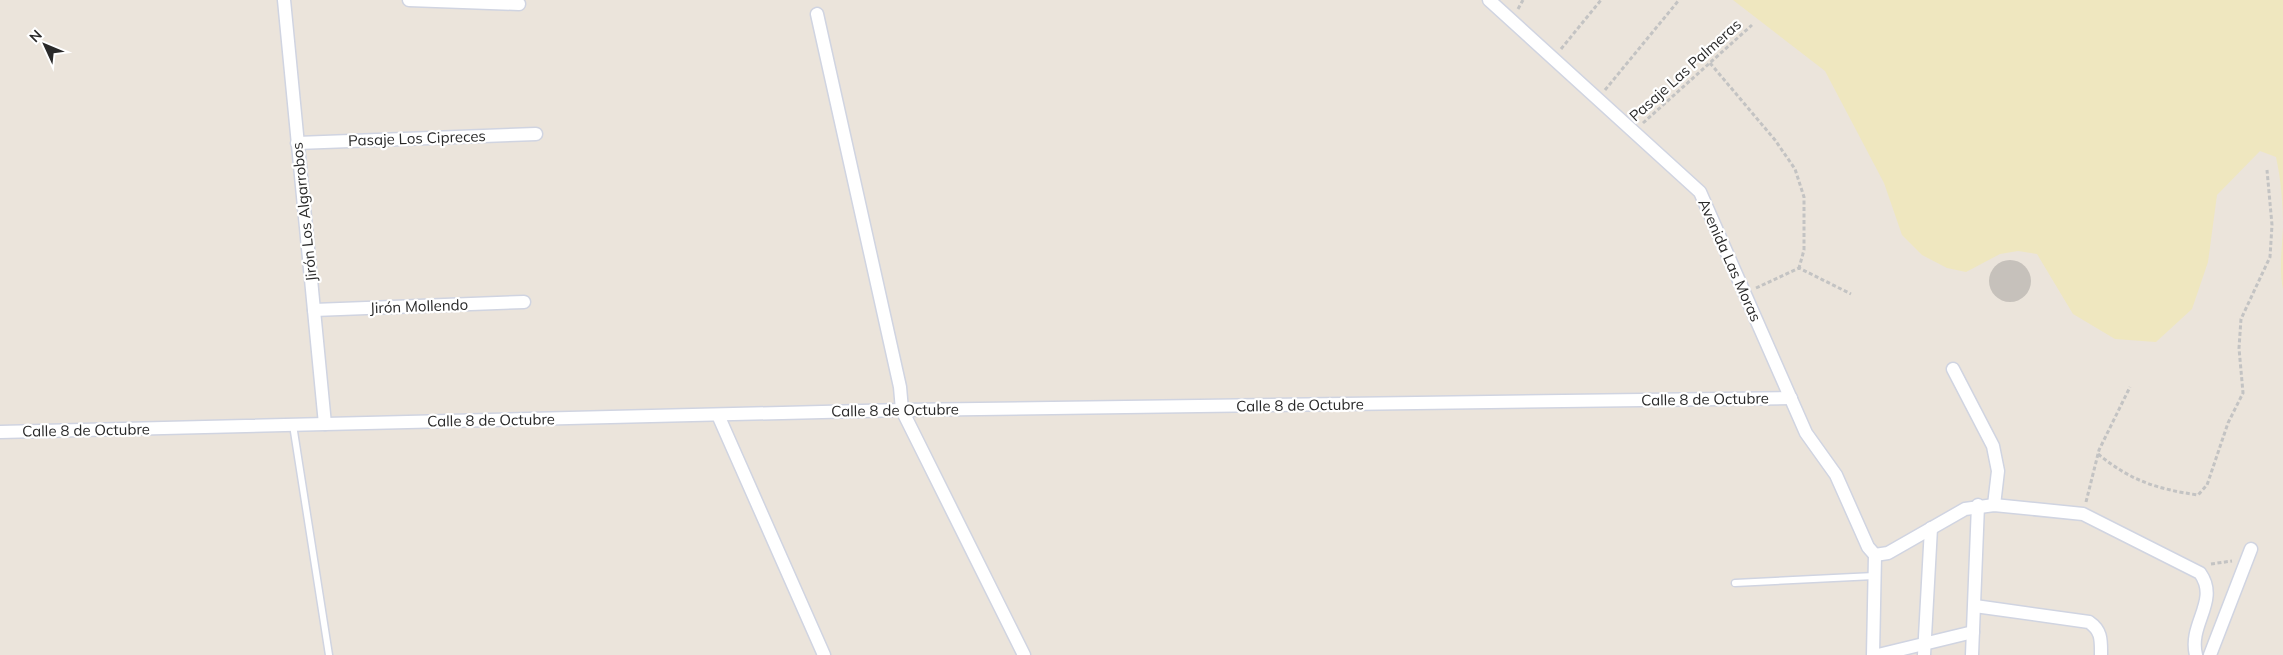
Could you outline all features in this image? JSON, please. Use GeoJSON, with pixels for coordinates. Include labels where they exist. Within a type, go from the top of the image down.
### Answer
{"type":"FeatureCollection","features":[{"type":"Feature","properties":{"kind":"street","name":"Jirón Los Algarrobos"},"geometry":{"type":"LineString","coordinates":[[284,0],[325,424]]}},
{"type":"Feature","properties":{"kind":"street"},"geometry":{"type":"LineString","coordinates":[[409,0],[520,4]]}},
{"type":"Feature","properties":{"kind":"street","name":"Avenida Las Moras"},"geometry":{"type":"LineString","coordinates":[[1489,0],[1700,192],[1806,433],[1836,475],[1868,547],[1875,556]]}},
{"type":"Feature","properties":{"kind":"street"},"geometry":{"type":"LineString","coordinates":[[817,14],[900,387],[902,410],[1024,655]]}},
{"type":"Feature","properties":{"kind":"street","name":"Pasaje Los Cipreces"},"geometry":{"type":"LineString","coordinates":[[297,142],[536,134]]}},
{"type":"Feature","properties":{"kind":"street","name":"Jirón Mollendo"},"geometry":{"type":"LineString","coordinates":[[314,310],[524,302]]}},
{"type":"Feature","properties":{"kind":"street"},"geometry":{"type":"LineString","coordinates":[[1953,369],[1993,446],[1998,471],[1994,504]]}},
{"type":"Feature","properties":{"kind":"street","name":"Calle 8 de Octubre"},"geometry":{"type":"LineString","coordinates":[[0,432],[902,410],[1791,398]]}},
{"type":"Feature","properties":{"kind":"street"},"geometry":{"type":"LineString","coordinates":[[718,415],[824,655]]}},
{"type":"Feature","properties":{"kind":"street"},"geometry":{"type":"LineString","coordinates":[[1872,655],[1875,556],[1888,552],[1965,509],[1978,505],[1994,504],[2083,514],[2200,573],[2206,582],[2209,593],[2193,645],[2196,655]]}},
{"type":"Feature","properties":{"kind":"street"},"geometry":{"type":"LineString","coordinates":[[1972,655],[1978,505]]}},
{"type":"Feature","properties":{"kind":"street"},"geometry":{"type":"LineString","coordinates":[[1924,650],[1931,528]]}},
{"type":"Feature","properties":{"kind":"street"},"geometry":{"type":"LineString","coordinates":[[2210,655],[2249,554]]}},
{"type":"Feature","properties":{"kind":"street"},"geometry":{"type":"LineString","coordinates":[[1975,606],[2089,622],[2098,628],[2101,636],[2101,655]]}},
{"type":"Feature","properties":{"kind":"street"},"geometry":{"type":"LineString","coordinates":[[1878,655],[1924,650],[1973,632]]}},
{"type":"Feature","properties":{"kind":"lane"},"geometry":{"type":"LineString","coordinates":[[293,425],[329,655]]}},
{"type":"Feature","properties":{"kind":"lane"},"geometry":{"type":"LineString","coordinates":[[1735,583],[1874,576]]}},
{"type":"Feature","properties":{"kind":"path"},"geometry":{"type":"LineString","coordinates":[[1553,59],[1601,0]]}},
{"type":"Feature","properties":{"kind":"path"},"geometry":{"type":"LineString","coordinates":[[1597,100],[1680,0]]}},
{"type":"Feature","properties":{"kind":"path","name":"Pasaje Las Palmeras"},"geometry":{"type":"LineString","coordinates":[[1633,133],[1752,25]]}},
{"type":"Feature","properties":{"kind":"path"},"geometry":{"type":"LineString","coordinates":[[1710,63],[1776,140],[1795,169],[1804,197],[1804,250],[1799,268]]}},
{"type":"Feature","properties":{"kind":"path"},"geometry":{"type":"LineString","coordinates":[[2098,454],[2113,466],[2142,483],[2166,490],[2198,495],[2207,486],[2228,423],[2243,393],[2239,348],[2241,319],[2270,257],[2272,225],[2267,170]]}},
{"type":"Feature","properties":{"kind":"path"},"geometry":{"type":"LineString","coordinates":[[1744,293],[1799,268]]}},
{"type":"Feature","properties":{"kind":"path"},"geometry":{"type":"LineString","coordinates":[[1799,268],[1851,294]]}},
{"type":"Feature","properties":{"kind":"path"},"geometry":{"type":"LineString","coordinates":[[2083,514],[2098,454],[2130,387]]}},
{"type":"Feature","properties":{"kind":"path"},"geometry":{"type":"LineString","coordinates":[[2188,567],[2249,554]]}},
{"type":"Feature","properties":{"kind":"sand"},"geometry":{"type":"Polygon","coordinates":[[[1733,0],[2283,0],[2283,209],[2276,157],[2260,151],[2217,195],[2208,262],[2192,309],[2156,342],[2115,339],[2073,314],[2037,254],[2018,251],[2000,254],[1966,272],[1947,268],[1922,255],[1902,235],[1884,183],[1825,71],[1733,0]]]}},
{"type":"Feature","properties":{"kind":"sand"},"geometry":{"type":"Polygon","coordinates":[[[2283,227],[2283,290],[2281,266],[2283,227]]]}},
{"type":"Feature","properties":{"kind":"building"},"geometry":{"type":"Polygon","coordinates":[[[2010,260],[2025,266],[2031,281],[2025,296],[2010,302],[1995,296],[1989,281],[1995,266],[2010,260]]]}}]}
